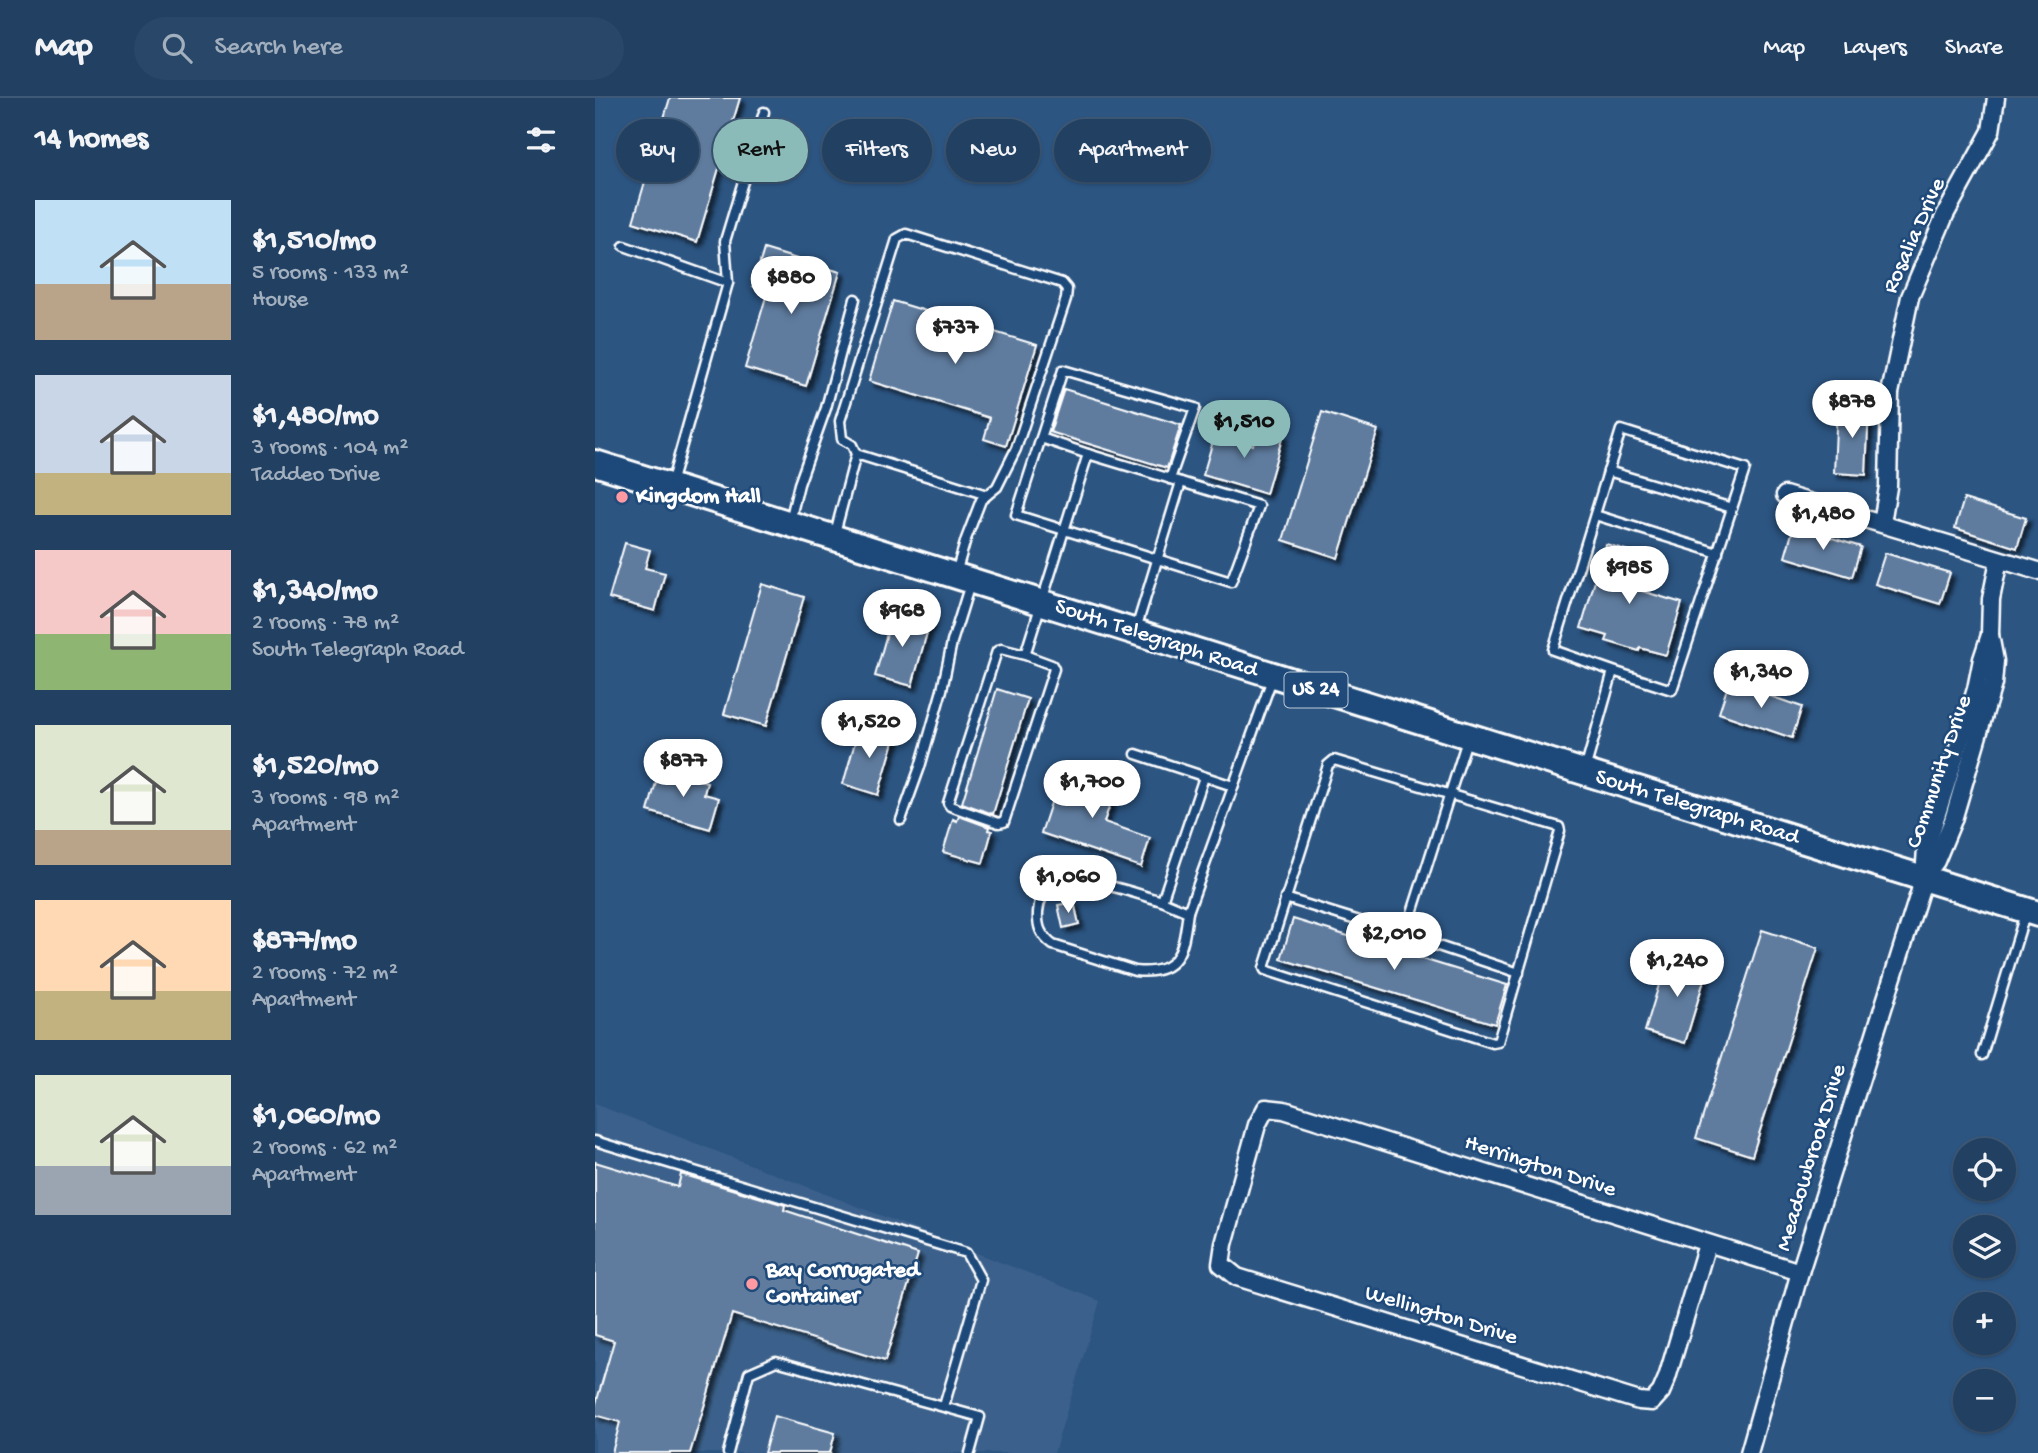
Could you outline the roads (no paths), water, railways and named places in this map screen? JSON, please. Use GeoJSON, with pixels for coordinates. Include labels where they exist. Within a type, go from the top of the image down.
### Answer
{"type":"FeatureCollection","features":[{"type":"Feature","properties":{"kind":"main road","name":"South Telegraph Road"},"geometry":{"type":"LineString","coordinates":[[595,463],[2032,912]]}},
{"type":"Feature","properties":{"kind":"street","name":"Rosalia Drive"},"geometry":{"type":"LineString","coordinates":[[1882,523],[1888,487],[1890,393],[1910,297],[1945,215],[1991,131],[1996,98]]}},
{"type":"Feature","properties":{"kind":"street"},"geometry":{"type":"LineString","coordinates":[[1785,495],[2038,571]]}},
{"type":"Feature","properties":{"kind":"street","name":"Community Drive"},"geometry":{"type":"LineString","coordinates":[[1924,878],[1936,861],[1953,820],[1966,749],[1993,684],[1995,661],[1990,635],[1991,599],[1999,560]]}},
{"type":"Feature","properties":{"kind":"street","name":"Meadowbrook Drive"},"geometry":{"type":"LineString","coordinates":[[1749,1453],[1800,1272],[1924,878]]}},
{"type":"Feature","properties":{"kind":"street","name":"Herrington Drive"},"geometry":{"type":"LineString","coordinates":[[1221,1264],[1224,1244],[1257,1125],[1266,1108],[1285,1110],[1800,1272]]}},
{"type":"Feature","properties":{"kind":"street","name":"Wellington Drive"},"geometry":{"type":"LineString","coordinates":[[1221,1264],[1237,1277],[1639,1401],[1652,1402],[1661,1392],[1667,1378],[1707,1244]]}},
{"type":"Feature","properties":{"kind":"lane"},"geometry":{"type":"LineString","coordinates":[[670,486],[728,283],[725,240],[764,112]]}},
{"type":"Feature","properties":{"kind":"lane"},"geometry":{"type":"LineString","coordinates":[[834,538],[856,453],[852,445],[842,439],[840,421],[897,239],[906,234],[1062,283],[1067,289],[1066,299],[1016,449],[997,487],[981,500],[966,539],[963,578],[942,690],[920,767],[901,820]]}},
{"type":"Feature","properties":{"kind":"lane"},"geometry":{"type":"LineString","coordinates":[[624,246],[728,283]]}},
{"type":"Feature","properties":{"kind":"lane"},"geometry":{"type":"LineString","coordinates":[[789,524],[799,484],[826,408],[855,299]]}},
{"type":"Feature","properties":{"kind":"lane"},"geometry":{"type":"LineString","coordinates":[[1041,438],[1089,454],[1170,479],[1259,506],[1231,582],[1016,515],[1063,370],[1195,408],[1170,479]]}},
{"type":"Feature","properties":{"kind":"lane"},"geometry":{"type":"LineString","coordinates":[[1621,430],[1745,469],[1672,690],[1553,650],[1608,471],[1621,430]]}},
{"type":"Feature","properties":{"kind":"lane"},"geometry":{"type":"LineString","coordinates":[[856,453],[987,495]]}},
{"type":"Feature","properties":{"kind":"lane"},"geometry":{"type":"LineString","coordinates":[[1025,655],[1089,454]]}},
{"type":"Feature","properties":{"kind":"lane"},"geometry":{"type":"LineString","coordinates":[[1608,471],[1732,508]]}},
{"type":"Feature","properties":{"kind":"lane"},"geometry":{"type":"LineString","coordinates":[[1135,632],[1181,482]]}},
{"type":"Feature","properties":{"kind":"lane"},"geometry":{"type":"LineString","coordinates":[[1595,515],[1718,553]]}},
{"type":"Feature","properties":{"kind":"lane"},"geometry":{"type":"LineString","coordinates":[[1001,649],[1025,655],[1052,665],[1054,669],[1004,822],[999,823],[948,803],[997,651],[1001,649]]}},
{"type":"Feature","properties":{"kind":"lane"},"geometry":{"type":"LineString","coordinates":[[1584,773],[1613,671]]}},
{"type":"Feature","properties":{"kind":"lane"},"geometry":{"type":"LineString","coordinates":[[1188,912],[1162,901],[1086,881],[1066,881],[1053,887],[1041,899],[1038,924],[1042,937],[1053,945],[1135,971],[1148,972],[1164,968],[1178,958],[1184,944],[1188,912],[1273,676]]}},
{"type":"Feature","properties":{"kind":"lane"},"geometry":{"type":"LineString","coordinates":[[1405,935],[1468,737]]}},
{"type":"Feature","properties":{"kind":"lane"},"geometry":{"type":"LineString","coordinates":[[1136,754],[1233,786]]}},
{"type":"Feature","properties":{"kind":"lane"},"geometry":{"type":"LineString","coordinates":[[1334,760],[1559,827],[1498,1042],[1480,1039],[1265,970],[1263,965],[1285,898],[1330,762],[1334,760]]}},
{"type":"Feature","properties":{"kind":"lane"},"geometry":{"type":"LineString","coordinates":[[1162,901],[1204,776]]}},
{"type":"Feature","properties":{"kind":"lane"},"geometry":{"type":"LineString","coordinates":[[1285,898],[1519,973]]}},
{"type":"Feature","properties":{"kind":"lane"},"geometry":{"type":"LineString","coordinates":[[1982,1055],[2032,912]]}},
{"type":"Feature","properties":{"kind":"lane"},"geometry":{"type":"LineString","coordinates":[[595,1141],[966,1253],[981,1280],[944,1406]]}},
{"type":"Feature","properties":{"kind":"lane"},"geometry":{"type":"LineString","coordinates":[[728,1453],[749,1373],[776,1360],[980,1418],[970,1453]]}},
{"type":"Feature","properties":{"kind":"place","name":"Kingdom Hall"},"geometry":{"type":"Point","coordinates":[622,497]}},
{"type":"Feature","properties":{"kind":"place","name":"Bay Corrugated Container"},"geometry":{"type":"Point","coordinates":[752,1284]}}]}
